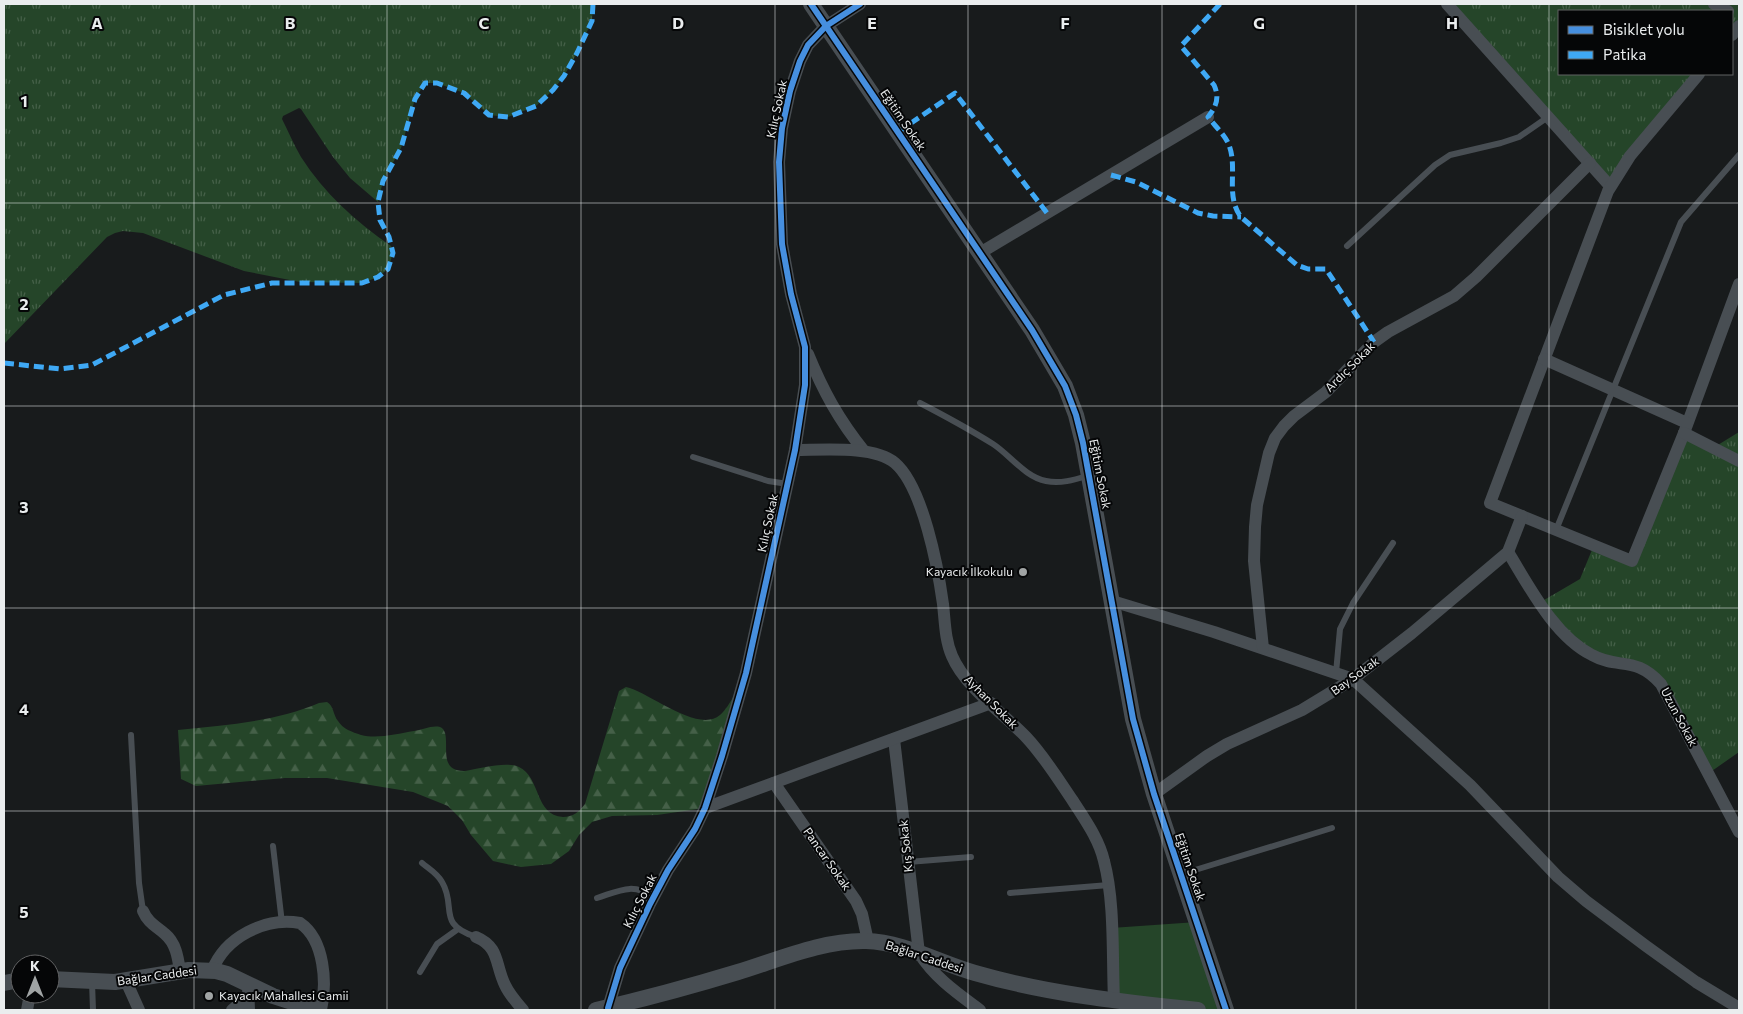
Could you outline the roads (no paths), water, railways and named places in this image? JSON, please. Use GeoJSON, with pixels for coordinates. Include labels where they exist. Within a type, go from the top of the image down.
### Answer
{"type":"FeatureCollection","features":[{"type":"Feature","properties":{"kind":"street","name":"Eğitim Sokak"},"geometry":{"type":"LineString","coordinates":[[811,4],[1032,330],[1065,386],[1076,415],[1083,443],[1133,719],[1154,794],[1226,1010]]}},
{"type":"Feature","properties":{"kind":"street","name":"Kılıç Sokak"},"geometry":{"type":"LineString","coordinates":[[602,1009],[653,897],[695,829],[705,808],[746,673],[795,450],[805,385],[805,347],[792,301],[782,244],[779,162],[782,128],[790,91],[808,44],[826,26],[860,4]]}},
{"type":"Feature","properties":{"kind":"street"},"geometry":{"type":"LineString","coordinates":[[1447,4],[1610,186]]}},
{"type":"Feature","properties":{"kind":"street"},"geometry":{"type":"LineString","coordinates":[[1714,4],[1726,10]]}},
{"type":"Feature","properties":{"kind":"street"},"geometry":{"type":"LineString","coordinates":[[1698,75],[1630,156],[1610,186],[1600,208],[1490,503],[1632,561],[1686,428],[1739,284]]}},
{"type":"Feature","properties":{"kind":"street"},"geometry":{"type":"LineString","coordinates":[[980,253],[1208,117]]}},
{"type":"Feature","properties":{"kind":"street","name":"Ardıç Sokak"},"geometry":{"type":"LineString","coordinates":[[1263,648],[1254,561],[1255,527],[1269,453],[1284,426],[1326,392],[1374,342],[1388,332],[1454,296],[1476,277],[1590,164]]}},
{"type":"Feature","properties":{"kind":"street"},"geometry":{"type":"LineString","coordinates":[[805,347],[818,378],[838,416],[864,451]]}},
{"type":"Feature","properties":{"kind":"street"},"geometry":{"type":"LineString","coordinates":[[1544,360],[1613,390],[1686,428],[1739,461]]}},
{"type":"Feature","properties":{"kind":"street","name":"Ayhan Sokak"},"geometry":{"type":"LineString","coordinates":[[795,450],[864,451],[876,453],[895,463],[902,472],[920,508],[937,566],[947,643],[953,658],[970,683],[1042,754],[1091,829],[1100,848],[1109,885],[1114,1000]]}},
{"type":"Feature","properties":{"kind":"street","name":"Bay Sokak"},"geometry":{"type":"LineString","coordinates":[[1154,794],[1227,744],[1302,710],[1353,679],[1412,633],[1508,552],[1522,516]]}},
{"type":"Feature","properties":{"kind":"street","name":"Uzun Sokak"},"geometry":{"type":"LineString","coordinates":[[1508,552],[1539,603],[1572,641],[1592,656],[1641,667],[1661,684],[1739,832]]}},
{"type":"Feature","properties":{"kind":"street"},"geometry":{"type":"LineString","coordinates":[[1112,601],[1214,632],[1353,679],[1470,785],[1558,877],[1586,901],[1696,982],[1739,1008]]}},
{"type":"Feature","properties":{"kind":"street"},"geometry":{"type":"LineString","coordinates":[[705,808],[991,703]]}},
{"type":"Feature","properties":{"kind":"street","name":"Kış Sokak"},"geometry":{"type":"LineString","coordinates":[[894,738],[919,953]]}},
{"type":"Feature","properties":{"kind":"street","name":"Pancar Sokak"},"geometry":{"type":"LineString","coordinates":[[774,782],[852,895],[862,914],[868,941]]}},
{"type":"Feature","properties":{"kind":"street"},"geometry":{"type":"LineString","coordinates":[[143,911],[150,923],[170,939],[178,956],[180,971]]}},
{"type":"Feature","properties":{"kind":"street"},"geometry":{"type":"LineString","coordinates":[[212,971],[224,950],[238,938],[254,929],[282,924],[300,924],[310,932],[321,958],[324,978],[321,1010]]}},
{"type":"Feature","properties":{"kind":"street"},"geometry":{"type":"LineString","coordinates":[[476,937],[484,940],[491,947],[499,964],[504,983],[523,1010]]}},
{"type":"Feature","properties":{"kind":"street","name":"Bağlar Caddesi"},"geometry":{"type":"LineString","coordinates":[[602,1009],[705,982],[819,947],[843,942],[868,941],[889,944],[975,973],[1050,990],[1198,1010]]}},
{"type":"Feature","properties":{"kind":"street"},"geometry":{"type":"LineString","coordinates":[[919,953],[933,973],[980,1010]]}},
{"type":"Feature","properties":{"kind":"street","name":"Bağlar Caddesi"},"geometry":{"type":"LineString","coordinates":[[60,980],[92,982],[126,981],[180,971],[212,971],[227,974],[248,999],[272,996],[317,1010]]}},
{"type":"Feature","properties":{"kind":"street"},"geometry":{"type":"LineString","coordinates":[[126,981],[138,1010]]}},
{"type":"Feature","properties":{"kind":"street"},"geometry":{"type":"LineString","coordinates":[[232,1010],[248,999]]}},
{"type":"Feature","properties":{"kind":"lane"},"geometry":{"type":"LineString","coordinates":[[1347,246],[1435,165],[1450,155],[1519,137],[1534,129],[1548,117]]}},
{"type":"Feature","properties":{"kind":"lane"},"geometry":{"type":"LineString","coordinates":[[1556,530],[1681,222],[1739,155]]}},
{"type":"Feature","properties":{"kind":"lane"},"geometry":{"type":"LineString","coordinates":[[920,403],[957,422],[995,446],[1035,477],[1046,481],[1060,482],[1089,475]]}},
{"type":"Feature","properties":{"kind":"lane"},"geometry":{"type":"LineString","coordinates":[[693,457],[768,481],[788,484]]}},
{"type":"Feature","properties":{"kind":"lane"},"geometry":{"type":"LineString","coordinates":[[1336,673],[1340,629],[1362,589],[1393,543]]}},
{"type":"Feature","properties":{"kind":"lane"},"geometry":{"type":"LineString","coordinates":[[131,735],[139,883],[143,911]]}},
{"type":"Feature","properties":{"kind":"lane"},"geometry":{"type":"LineString","coordinates":[[1181,874],[1332,828]]}},
{"type":"Feature","properties":{"kind":"lane"},"geometry":{"type":"LineString","coordinates":[[273,846],[282,924]]}},
{"type":"Feature","properties":{"kind":"lane"},"geometry":{"type":"LineString","coordinates":[[908,862],[971,858]]}},
{"type":"Feature","properties":{"kind":"lane"},"geometry":{"type":"LineString","coordinates":[[422,864],[434,872],[442,881],[446,889],[448,910],[458,930],[476,937]]}},
{"type":"Feature","properties":{"kind":"lane"},"geometry":{"type":"LineString","coordinates":[[1010,892],[1109,885]]}},
{"type":"Feature","properties":{"kind":"lane"},"geometry":{"type":"LineString","coordinates":[[597,898],[631,888],[644,890],[653,897]]}},
{"type":"Feature","properties":{"kind":"lane"},"geometry":{"type":"LineString","coordinates":[[420,972],[437,944],[458,930]]}},
{"type":"Feature","properties":{"kind":"lane"},"geometry":{"type":"LineString","coordinates":[[92,982],[93,1010]]}},
{"type":"Feature","properties":{"kind":"place","name":"Kayacık İlkokulu"},"geometry":{"type":"Point","coordinates":[1023,572]}},
{"type":"Feature","properties":{"kind":"place","name":"Kayacık Mahallesi Camii"},"geometry":{"type":"Point","coordinates":[209,996]}}]}
